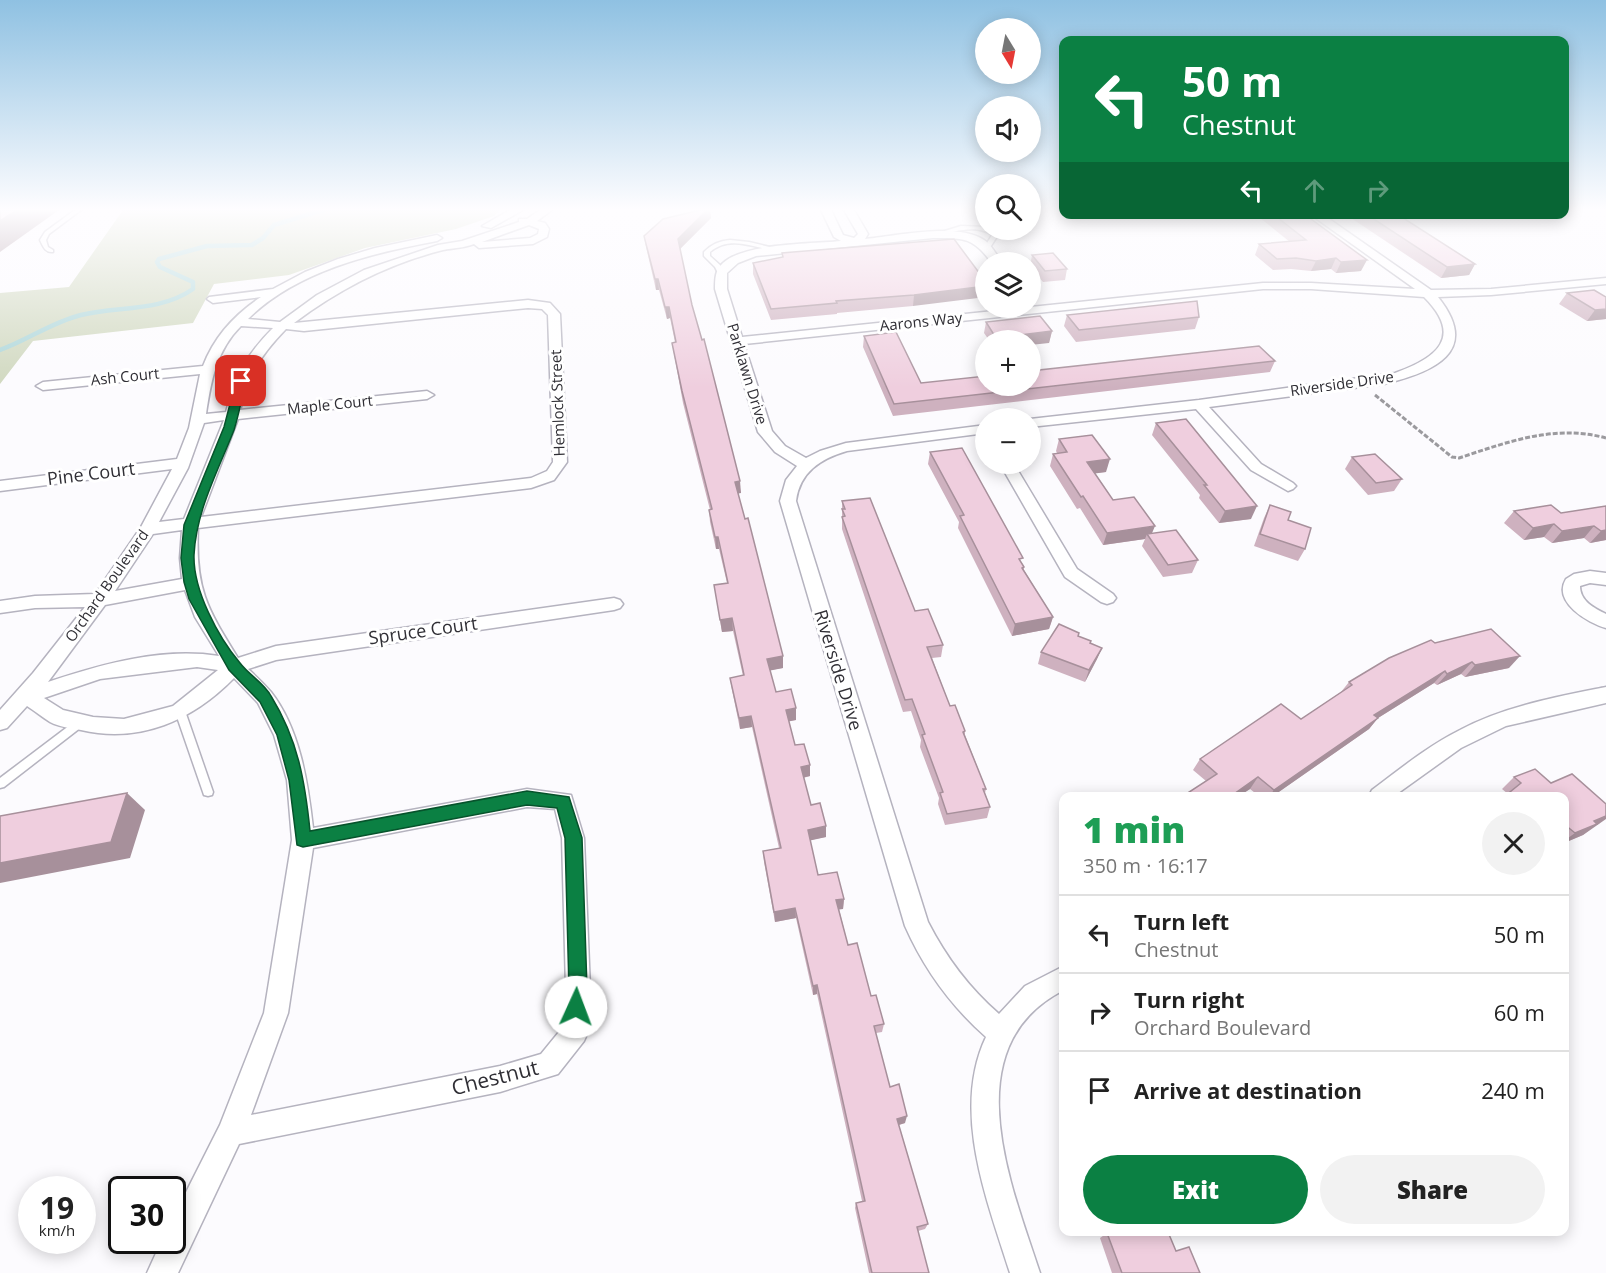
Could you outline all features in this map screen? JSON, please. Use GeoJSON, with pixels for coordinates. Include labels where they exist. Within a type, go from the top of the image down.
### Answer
{"type":"FeatureCollection","features":[{"type":"Feature","properties":{"kind":"street","name":"Orchard Boulevard"},"geometry":{"type":"LineString","coordinates":[[0,722],[27,696],[100,600],[148,529],[182,463],[198,419],[207,369],[218,345],[237,322],[278,291],[322,269]]}},
{"type":"Feature","properties":{"kind":"street"},"geometry":{"type":"LineString","coordinates":[[162,1273],[231,1132],[276,1013],[303,840],[297,780],[284,735],[265,698],[234,666],[204,617],[191,582],[188,558],[190,525],[232,416],[241,381],[249,364],[283,325],[321,297],[377,269]]}},
{"type":"Feature","properties":{"kind":"street"},"geometry":{"type":"LineString","coordinates":[[721,274],[723,269]]}},
{"type":"Feature","properties":{"kind":"street","name":"Riverside Drive"},"geometry":{"type":"LineString","coordinates":[[1041,422],[1361,383],[1407,375],[1425,368],[1444,352],[1449,342],[1449,322],[1428,294],[1393,269]]}},
{"type":"Feature","properties":{"kind":"street","name":"Parklawn Drive"},"geometry":{"type":"LineString","coordinates":[[721,274],[721,289],[765,432],[780,449],[806,465]]}},
{"type":"Feature","properties":{"kind":"street","name":"Aarons Way"},"geometry":{"type":"LineString","coordinates":[[1041,308],[1280,285],[1428,294],[1491,292],[1603,280]]}},
{"type":"Feature","properties":{"kind":"street"},"geometry":{"type":"LineString","coordinates":[[213,299],[278,291]]}},
{"type":"Feature","properties":{"kind":"street","name":"Hemlock Street"},"geometry":{"type":"LineString","coordinates":[[148,529],[531,483],[542,480],[558,469],[560,462],[554,314],[546,306],[526,305],[304,327],[237,322]]}},
{"type":"Feature","properties":{"kind":"street","name":"Aarons Way"},"geometry":{"type":"LineString","coordinates":[[737,341],[975,315]]}},
{"type":"Feature","properties":{"kind":"street","name":"Ash Court"},"geometry":{"type":"LineString","coordinates":[[43,386],[207,369]]}},
{"type":"Feature","properties":{"kind":"street","name":"Maple Court"},"geometry":{"type":"LineString","coordinates":[[198,419],[427,395]]}},
{"type":"Feature","properties":{"kind":"street"},"geometry":{"type":"LineString","coordinates":[[1199,404],[1249,461],[1288,486]]}},
{"type":"Feature","properties":{"kind":"street","name":"Riverside Drive"},"geometry":{"type":"LineString","coordinates":[[975,430],[846,447],[824,454],[806,465],[791,484],[788,501],[917,926],[931,956],[951,985],[975,1012],[1000,1032]]}},
{"type":"Feature","properties":{"kind":"street","name":"Pine Court"},"geometry":{"type":"LineString","coordinates":[[0,486],[182,463]]}},
{"type":"Feature","properties":{"kind":"street"},"geometry":{"type":"LineString","coordinates":[[1013,474],[1071,573],[1107,598]]}},
{"type":"Feature","properties":{"kind":"street"},"geometry":{"type":"LineString","coordinates":[[1606,579],[1580,578],[1572,583],[1570,590],[1573,598],[1582,608],[1606,622]]}},
{"type":"Feature","properties":{"kind":"street"},"geometry":{"type":"LineString","coordinates":[[0,607],[35,602],[100,600],[191,582]]}},
{"type":"Feature","properties":{"kind":"street","name":"Spruce Court"},"geometry":{"type":"LineString","coordinates":[[234,666],[276,653],[614,604]]}},
{"type":"Feature","properties":{"kind":"street","name":"Orchard Boulevard"},"geometry":{"type":"LineString","coordinates":[[27,696],[100,672],[161,663],[197,660],[234,666]]}},
{"type":"Feature","properties":{"kind":"street"},"geometry":{"type":"LineString","coordinates":[[27,696],[58,717],[124,727],[156,720],[180,711],[214,686],[234,666]]}},
{"type":"Feature","properties":{"kind":"street"},"geometry":{"type":"LineString","coordinates":[[1384,792],[1432,756],[1467,735],[1503,720],[1542,708],[1606,695]]}},
{"type":"Feature","properties":{"kind":"street","name":"Chestnut"},"geometry":{"type":"LineString","coordinates":[[231,1132],[500,1079],[549,1065],[575,1032],[578,989],[573,838],[564,801],[527,798],[303,840]]}},
{"type":"Feature","properties":{"kind":"street"},"geometry":{"type":"LineString","coordinates":[[1024,1273],[992,1166],[986,1125],[988,1062],[1000,1032],[1022,1003],[1050,983],[1059,980]]}},
{"type":"Feature","properties":{"kind":"lane"},"geometry":{"type":"LineString","coordinates":[[719,269],[721,274]]}},
{"type":"Feature","properties":{"kind":"lane"},"geometry":{"type":"LineString","coordinates":[[180,711],[208,792]]}},
{"type":"Feature","properties":{"kind":"lane"},"geometry":{"type":"LineString","coordinates":[[0,784],[81,722]]}},
{"type":"Feature","properties":{"kind":"path"},"geometry":{"type":"LineString","coordinates":[[1361,383],[1452,457],[1459,458],[1552,432],[1580,431],[1606,438]]}},
{"type":"Feature","properties":{"kind":"green space"},"geometry":{"type":"Polygon","coordinates":[[[81,269],[305,269],[289,275],[214,284],[193,323],[33,341],[0,384],[0,293],[69,287],[81,269]]]}},
{"type":"Feature","properties":{"kind":"building"},"geometry":{"type":"Polygon","coordinates":[[[653,269],[684,269],[692,305],[702,340],[704,339],[740,481],[735,482],[745,519],[748,518],[783,656],[767,659],[776,692],[791,689],[796,708],[786,710],[795,745],[804,744],[810,765],[801,767],[811,805],[820,803],[826,826],[808,830],[818,875],[837,872],[844,899],[836,900],[848,945],[857,943],[871,996],[876,995],[884,1024],[874,1026],[890,1087],[899,1084],[907,1116],[897,1119],[928,1224],[917,1227],[929,1273],[872,1273],[856,1203],[865,1201],[817,985],[813,986],[795,908],[774,912],[763,851],[781,848],[751,716],[739,718],[730,678],[744,675],[732,618],[720,620],[714,585],[728,583],[718,537],[715,537],[709,510],[712,509],[682,391],[672,343],[676,342],[669,307],[665,307],[658,279],[655,279],[653,269]]]}},
{"type":"Feature","properties":{"kind":"building"},"geometry":{"type":"Polygon","coordinates":[[[756,269],[975,269],[975,287],[836,301],[837,303],[771,309],[756,269]]]}},
{"type":"Feature","properties":{"kind":"building"},"geometry":{"type":"Polygon","coordinates":[[[1594,290],[1606,297],[1606,309],[1595,310],[1567,293],[1594,290]]]}},
{"type":"Feature","properties":{"kind":"building"},"geometry":{"type":"Polygon","coordinates":[[[1197,301],[1199,317],[1079,330],[1067,315],[1197,301]]]}},
{"type":"Feature","properties":{"kind":"building"},"geometry":{"type":"Polygon","coordinates":[[[1041,317],[1052,331],[991,330],[986,322],[1041,317]]]}},
{"type":"Feature","properties":{"kind":"building"},"geometry":{"type":"Polygon","coordinates":[[[896,332],[921,383],[975,377],[975,395],[894,404],[864,336],[896,332]]]}},
{"type":"Feature","properties":{"kind":"building"},"geometry":{"type":"Polygon","coordinates":[[[1259,346],[1275,361],[1041,387],[1041,370],[1259,346]]]}},
{"type":"Feature","properties":{"kind":"building"},"geometry":{"type":"Polygon","coordinates":[[[1186,419],[1257,506],[1225,511],[1204,485],[1207,485],[1156,423],[1186,419]]]}},
{"type":"Feature","properties":{"kind":"building"},"geometry":{"type":"Polygon","coordinates":[[[1092,435],[1110,459],[1087,462],[1113,500],[1134,497],[1155,526],[1107,533],[1083,496],[1081,497],[1053,454],[1067,452],[1059,439],[1092,435]]]}},
{"type":"Feature","properties":{"kind":"building"},"geometry":{"type":"Polygon","coordinates":[[[962,448],[1023,558],[1019,559],[1024,567],[1022,568],[1053,617],[1015,624],[960,516],[964,515],[930,452],[962,448]]]}},
{"type":"Feature","properties":{"kind":"building"},"geometry":{"type":"Polygon","coordinates":[[[1375,454],[1402,479],[1376,483],[1352,457],[1375,454]]]}},
{"type":"Feature","properties":{"kind":"building"},"geometry":{"type":"Polygon","coordinates":[[[870,498],[915,611],[928,609],[943,645],[927,647],[950,706],[955,705],[965,731],[963,732],[986,789],[983,789],[990,807],[947,814],[940,793],[943,792],[922,735],[925,734],[912,699],[905,700],[842,517],[845,516],[842,509],[845,509],[842,501],[870,498]]]}},
{"type":"Feature","properties":{"kind":"building"},"geometry":{"type":"Polygon","coordinates":[[[1270,505],[1291,512],[1288,520],[1311,528],[1305,549],[1260,534],[1270,505]]]}},
{"type":"Feature","properties":{"kind":"building"},"geometry":{"type":"Polygon","coordinates":[[[1551,505],[1561,513],[1606,506],[1606,530],[1601,531],[1594,526],[1562,531],[1554,524],[1533,528],[1514,511],[1551,505]]]}},
{"type":"Feature","properties":{"kind":"building"},"geometry":{"type":"Polygon","coordinates":[[[1176,530],[1198,560],[1168,565],[1147,534],[1176,530]]]}},
{"type":"Feature","properties":{"kind":"building"},"geometry":{"type":"Polygon","coordinates":[[[1059,624],[1079,633],[1078,636],[1102,648],[1089,670],[1041,652],[1059,624]]]}},
{"type":"Feature","properties":{"kind":"building"},"geometry":{"type":"Polygon","coordinates":[[[1491,629],[1520,656],[1475,665],[1472,662],[1447,674],[1445,671],[1374,715],[1378,718],[1274,790],[1258,777],[1237,792],[1189,792],[1217,774],[1200,759],[1281,704],[1301,719],[1352,685],[1349,682],[1389,658],[1431,640],[1435,643],[1491,629]]]}},
{"type":"Feature","properties":{"kind":"building"},"geometry":{"type":"Polygon","coordinates":[[[1535,769],[1551,783],[1572,774],[1606,804],[1606,816],[1594,821],[1597,824],[1575,833],[1569,828],[1569,792],[1510,792],[1521,783],[1514,777],[1535,769]]]}},
{"type":"Feature","properties":{"kind":"building"},"geometry":{"type":"Polygon","coordinates":[[[127,793],[111,842],[0,863],[0,816],[127,793]]]}},
{"type":"Feature","properties":{"kind":"building"},"geometry":{"type":"Polygon","coordinates":[[[1108,1236],[1170,1236],[1176,1251],[1189,1247],[1200,1273],[1122,1273],[1108,1236]]]}},
{"type":"Feature","properties":{"kind":"waterway"},"geometry":{"type":"LineString","coordinates":[[0,350],[70,318],[95,312],[167,302],[193,289],[193,282],[165,269]]}},
{"type":"Feature","properties":{"kind":"route"},"geometry":{"type":"LineString","coordinates":[[241,381],[230,427],[190,525],[188,558],[191,582],[204,617],[234,666],[265,698],[284,735],[297,780],[303,840],[527,798],[564,801],[573,838],[578,989],[576,1007]]}}]}
